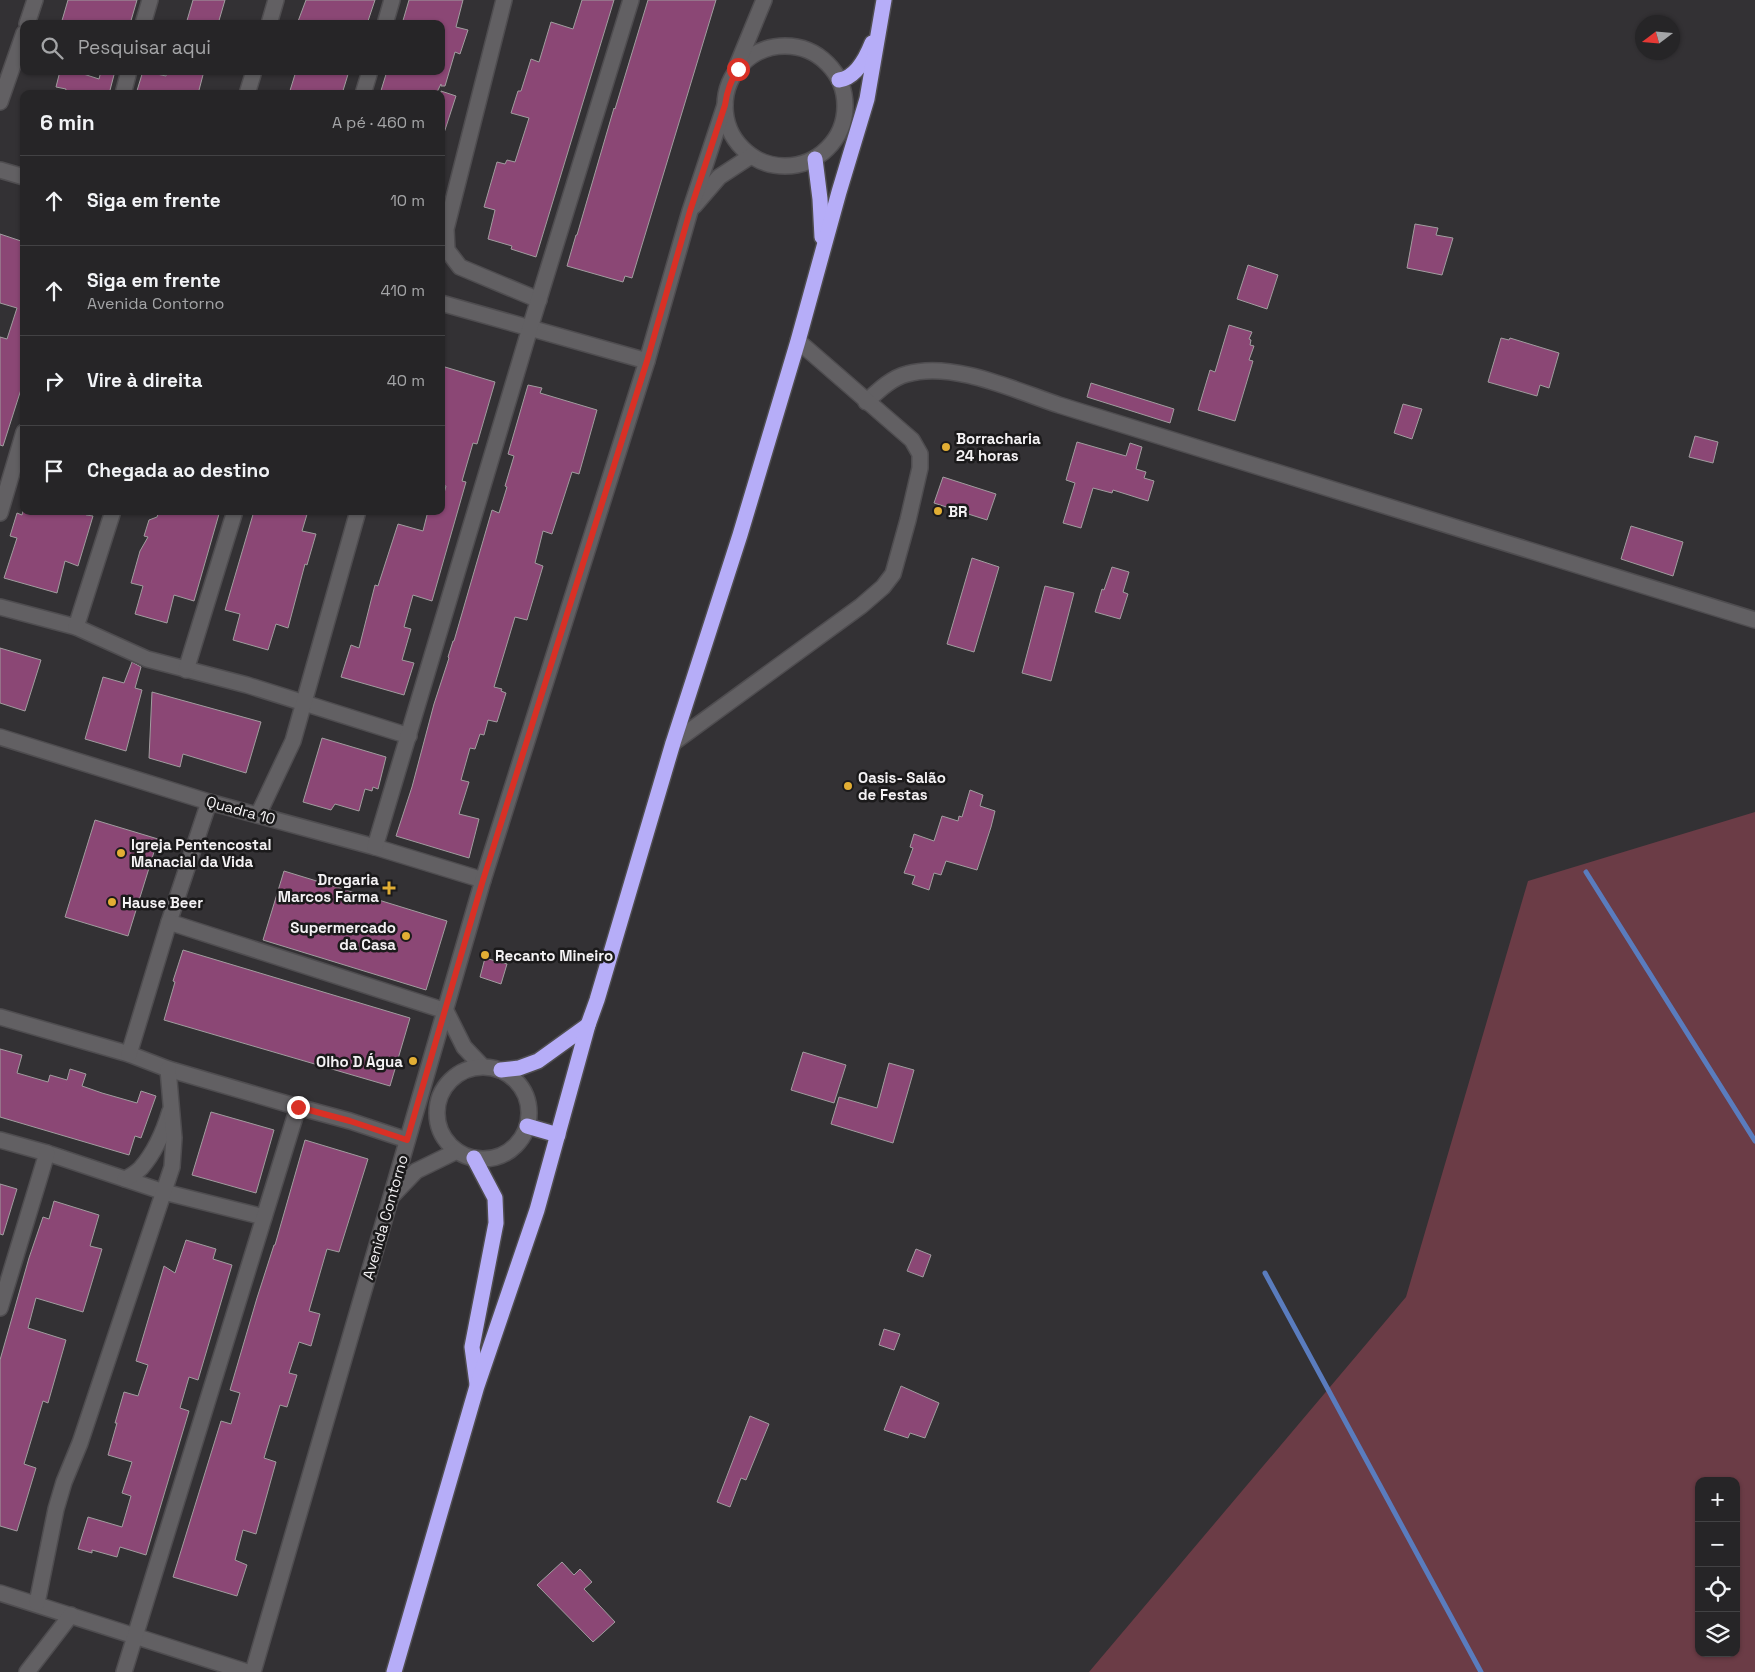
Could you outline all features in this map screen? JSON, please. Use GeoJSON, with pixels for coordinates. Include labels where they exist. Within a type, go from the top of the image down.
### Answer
{"type":"FeatureCollection","features":[{"type":"Feature","properties":{"kind":"highway"},"geometry":{"type":"LineString","coordinates":[[394,1672],[477,1386],[537,1210],[588,1025],[600,991],[673,743],[740,536],[798,341],[867,99],[884,0]]}},
{"type":"Feature","properties":{"kind":"highway"},"geometry":{"type":"LineString","coordinates":[[839,80],[846,79],[866,58],[880,23]]}},
{"type":"Feature","properties":{"kind":"highway"},"geometry":{"type":"LineString","coordinates":[[815,159],[820,199],[823,252]]}},
{"type":"Feature","properties":{"kind":"highway"},"geometry":{"type":"LineString","coordinates":[[501,1070],[519,1068],[538,1061],[588,1025]]}},
{"type":"Feature","properties":{"kind":"highway"},"geometry":{"type":"LineString","coordinates":[[527,1126],[558,1135]]}},
{"type":"Feature","properties":{"kind":"highway"},"geometry":{"type":"LineString","coordinates":[[474,1158],[495,1198],[496,1223],[472,1347],[477,1386]]}},
{"type":"Feature","properties":{"kind":"street"},"geometry":{"type":"LineString","coordinates":[[28,20],[35,0]]}},
{"type":"Feature","properties":{"kind":"street"},"geometry":{"type":"LineString","coordinates":[[144,20],[150,0]]}},
{"type":"Feature","properties":{"kind":"street"},"geometry":{"type":"LineString","coordinates":[[270,20],[276,0]]}},
{"type":"Feature","properties":{"kind":"street"},"geometry":{"type":"LineString","coordinates":[[386,20],[392,0]]}},
{"type":"Feature","properties":{"kind":"street"},"geometry":{"type":"LineString","coordinates":[[504,0],[446,229],[447,250],[460,267],[539,300]]}},
{"type":"Feature","properties":{"kind":"street"},"geometry":{"type":"LineString","coordinates":[[375,847],[530,328],[631,0]]}},
{"type":"Feature","properties":{"kind":"street"},"geometry":{"type":"LineString","coordinates":[[731,80],[747,59],[758,52],[771,48],[784,46],[798,47],[822,59],[839,80],[845,102],[842,124],[832,144],[815,159],[804,163],[782,166],[761,162],[751,156],[742,148],[729,129],[725,105],[726,92],[764,0]]}},
{"type":"Feature","properties":{"kind":"street"},"geometry":{"type":"LineString","coordinates":[[0,102],[20,44]]}},
{"type":"Feature","properties":{"kind":"street"},"geometry":{"type":"LineString","coordinates":[[124,90],[128,75]]}},
{"type":"Feature","properties":{"kind":"street"},"geometry":{"type":"LineString","coordinates":[[248,90],[253,75]]}},
{"type":"Feature","properties":{"kind":"street"},"geometry":{"type":"LineString","coordinates":[[364,90],[369,75]]}},
{"type":"Feature","properties":{"kind":"street","name":"Avenida Contorno"},"geometry":{"type":"LineString","coordinates":[[253,1672],[483,880],[647,361],[690,211],[725,105]]}},
{"type":"Feature","properties":{"kind":"street"},"geometry":{"type":"LineString","coordinates":[[690,211],[719,178],[751,156]]}},
{"type":"Feature","properties":{"kind":"street"},"geometry":{"type":"LineString","coordinates":[[0,170],[20,177]]}},
{"type":"Feature","properties":{"kind":"street"},"geometry":{"type":"LineString","coordinates":[[445,304],[647,361]]}},
{"type":"Feature","properties":{"kind":"street"},"geometry":{"type":"LineString","coordinates":[[673,743],[861,606],[883,587],[893,574],[920,468],[920,454],[912,440],[798,341]]}},
{"type":"Feature","properties":{"kind":"street"},"geometry":{"type":"LineString","coordinates":[[866,402],[879,390],[905,374],[926,370],[966,374],[1059,405],[1755,620]]}},
{"type":"Feature","properties":{"kind":"street"},"geometry":{"type":"LineString","coordinates":[[0,514],[20,446]]}},
{"type":"Feature","properties":{"kind":"street"},"geometry":{"type":"LineString","coordinates":[[76,627],[112,515]]}},
{"type":"Feature","properties":{"kind":"street"},"geometry":{"type":"LineString","coordinates":[[186,670],[234,515]]}},
{"type":"Feature","properties":{"kind":"street"},"geometry":{"type":"LineString","coordinates":[[258,815],[293,741],[357,515]]}},
{"type":"Feature","properties":{"kind":"street"},"geometry":{"type":"LineString","coordinates":[[0,607],[76,627],[147,659],[247,685],[409,736]]}},
{"type":"Feature","properties":{"kind":"street","name":"Quadra 10"},"geometry":{"type":"LineString","coordinates":[[0,737],[209,802],[375,847],[483,880]]}},
{"type":"Feature","properties":{"kind":"street"},"geometry":{"type":"LineString","coordinates":[[129,1054],[169,922],[209,802]]}},
{"type":"Feature","properties":{"kind":"street"},"geometry":{"type":"LineString","coordinates":[[169,922],[446,1011],[464,1048],[482,1066]]}},
{"type":"Feature","properties":{"kind":"street"},"geometry":{"type":"LineString","coordinates":[[0,1017],[129,1054],[168,1069],[350,1121],[407,1140]]}},
{"type":"Feature","properties":{"kind":"street"},"geometry":{"type":"LineString","coordinates":[[482,1066],[501,1070],[517,1081],[523,1089],[529,1107],[527,1126],[523,1136],[511,1150],[494,1158],[474,1158],[456,1151],[443,1136],[439,1128],[437,1118],[439,1099],[443,1090],[455,1075],[464,1070],[482,1066]]}},
{"type":"Feature","properties":{"kind":"street"},"geometry":{"type":"LineString","coordinates":[[37,1603],[56,1509],[64,1482],[80,1443],[172,1167],[174,1138],[168,1069]]}},
{"type":"Feature","properties":{"kind":"street"},"geometry":{"type":"LineString","coordinates":[[421,1092],[439,1099]]}},
{"type":"Feature","properties":{"kind":"street"},"geometry":{"type":"LineString","coordinates":[[125,1179],[140,1169],[150,1157],[167,1123],[172,1105]]}},
{"type":"Feature","properties":{"kind":"street"},"geometry":{"type":"LineString","coordinates":[[124,1672],[298,1107]]}},
{"type":"Feature","properties":{"kind":"street"},"geometry":{"type":"LineString","coordinates":[[0,1140],[47,1153],[164,1192],[264,1217]]}},
{"type":"Feature","properties":{"kind":"street"},"geometry":{"type":"LineString","coordinates":[[390,1197],[416,1171],[456,1151]]}},
{"type":"Feature","properties":{"kind":"street"},"geometry":{"type":"LineString","coordinates":[[0,1308],[47,1153]]}},
{"type":"Feature","properties":{"kind":"street"},"geometry":{"type":"LineString","coordinates":[[0,1593],[37,1603],[247,1672]]}},
{"type":"Feature","properties":{"kind":"street"},"geometry":{"type":"LineString","coordinates":[[27,1672],[71,1615]]}},
{"type":"Feature","properties":{"kind":"shaded area"},"geometry":{"type":"Polygon","coordinates":[[[1755,812],[1755,1672],[1089,1672],[1406,1297],[1528,881],[1755,812]]]}},
{"type":"Feature","properties":{"kind":"building"},"geometry":{"type":"Polygon","coordinates":[[[68,0],[137,0],[131,20],[62,20],[68,0]]]}},
{"type":"Feature","properties":{"kind":"building"},"geometry":{"type":"Polygon","coordinates":[[[193,0],[225,0],[219,20],[187,20],[193,0]]]}},
{"type":"Feature","properties":{"kind":"building"},"geometry":{"type":"Polygon","coordinates":[[[306,0],[375,0],[368,20],[298,20],[306,0]]]}},
{"type":"Feature","properties":{"kind":"building"},"geometry":{"type":"Polygon","coordinates":[[[409,0],[463,0],[456,27],[468,30],[460,54],[455,52],[445,86],[441,86],[441,84],[438,90],[381,90],[386,75],[445,75],[445,20],[403,20],[409,0]]]}},
{"type":"Feature","properties":{"kind":"building"},"geometry":{"type":"Polygon","coordinates":[[[582,0],[614,0],[536,257],[511,249],[512,246],[488,239],[495,210],[484,207],[497,162],[505,164],[507,160],[515,162],[529,118],[511,113],[518,91],[521,91],[531,59],[539,62],[551,22],[573,29],[582,0]]]}},
{"type":"Feature","properties":{"kind":"building"},"geometry":{"type":"Polygon","coordinates":[[[648,0],[716,0],[632,278],[625,276],[623,282],[567,266],[648,0]]]}},
{"type":"Feature","properties":{"kind":"building"},"geometry":{"type":"Polygon","coordinates":[[[59,75],[86,75],[99,79],[100,75],[114,75],[110,90],[66,90],[56,87],[59,75]]]}},
{"type":"Feature","properties":{"kind":"building"},"geometry":{"type":"Polygon","coordinates":[[[142,75],[203,75],[199,90],[137,90],[142,75]]]}},
{"type":"Feature","properties":{"kind":"building"},"geometry":{"type":"Polygon","coordinates":[[[295,75],[348,75],[343,90],[290,90],[295,75]]]}},
{"type":"Feature","properties":{"kind":"building"},"geometry":{"type":"Polygon","coordinates":[[[445,92],[456,96],[445,130],[445,92]]]}},
{"type":"Feature","properties":{"kind":"building"},"geometry":{"type":"Polygon","coordinates":[[[1415,224],[1438,228],[1436,235],[1453,238],[1442,275],[1407,268],[1415,224]]]}},
{"type":"Feature","properties":{"kind":"building"},"geometry":{"type":"Polygon","coordinates":[[[0,234],[20,241],[20,393],[3,446],[0,445],[0,337],[7,339],[17,308],[0,303],[0,234]]]}},
{"type":"Feature","properties":{"kind":"building"},"geometry":{"type":"Polygon","coordinates":[[[1248,265],[1278,275],[1267,309],[1237,299],[1248,265]]]}},
{"type":"Feature","properties":{"kind":"building"},"geometry":{"type":"Polygon","coordinates":[[[1229,325],[1252,332],[1249,339],[1251,340],[1250,345],[1254,346],[1249,360],[1253,361],[1235,421],[1198,410],[1210,370],[1215,372],[1229,325]]]}},
{"type":"Feature","properties":{"kind":"building"},"geometry":{"type":"Polygon","coordinates":[[[1501,338],[1509,340],[1510,338],[1559,353],[1549,388],[1540,385],[1537,396],[1488,382],[1501,338]]]}},
{"type":"Feature","properties":{"kind":"building"},"geometry":{"type":"Polygon","coordinates":[[[445,367],[495,382],[477,444],[473,443],[464,474],[462,481],[466,482],[432,601],[413,595],[404,627],[411,629],[402,660],[414,663],[404,695],[341,677],[351,645],[359,648],[375,585],[378,586],[398,524],[423,531],[427,515],[445,515],[445,367]]]}},
{"type":"Feature","properties":{"kind":"building"},"geometry":{"type":"Polygon","coordinates":[[[1091,383],[1174,409],[1170,423],[1087,397],[1091,383]]]}},
{"type":"Feature","properties":{"kind":"building"},"geometry":{"type":"Polygon","coordinates":[[[528,385],[542,388],[540,393],[597,410],[579,474],[572,472],[552,534],[543,531],[535,563],[543,566],[527,620],[515,617],[494,687],[502,689],[501,691],[506,693],[497,722],[488,720],[484,735],[480,734],[475,749],[470,748],[461,780],[469,782],[459,814],[479,819],[469,858],[396,836],[412,787],[434,704],[492,510],[499,513],[507,487],[505,486],[514,456],[508,454],[528,385]]]}},
{"type":"Feature","properties":{"kind":"building"},"geometry":{"type":"Polygon","coordinates":[[[1403,404],[1422,409],[1412,439],[1394,433],[1403,404]]]}},
{"type":"Feature","properties":{"kind":"building"},"geometry":{"type":"Polygon","coordinates":[[[1695,436],[1718,442],[1713,463],[1689,457],[1695,436]]]}},
{"type":"Feature","properties":{"kind":"building"},"geometry":{"type":"Polygon","coordinates":[[[1077,442],[1126,456],[1130,443],[1142,447],[1136,469],[1146,472],[1144,478],[1154,481],[1148,501],[1113,490],[1112,493],[1093,488],[1081,528],[1063,523],[1075,483],[1066,480],[1077,442]]]}},
{"type":"Feature","properties":{"kind":"building"},"geometry":{"type":"Polygon","coordinates":[[[943,477],[996,494],[987,520],[934,503],[943,477]]]}},
{"type":"Feature","properties":{"kind":"building"},"geometry":{"type":"Polygon","coordinates":[[[17,513],[20,515],[93,516],[78,566],[65,561],[57,593],[4,578],[17,538],[10,536],[17,513]]]}},
{"type":"Feature","properties":{"kind":"building"},"geometry":{"type":"Polygon","coordinates":[[[158,515],[219,515],[194,601],[174,595],[167,623],[135,614],[143,586],[131,583],[140,551],[148,537],[144,536],[149,520],[158,515]]]}},
{"type":"Feature","properties":{"kind":"building"},"geometry":{"type":"Polygon","coordinates":[[[253,515],[307,515],[302,531],[316,534],[307,565],[305,564],[288,628],[276,624],[268,650],[233,640],[240,614],[225,610],[253,515]]]}},
{"type":"Feature","properties":{"kind":"building"},"geometry":{"type":"Polygon","coordinates":[[[1631,526],[1683,542],[1673,576],[1621,559],[1631,526]]]}},
{"type":"Feature","properties":{"kind":"building"},"geometry":{"type":"Polygon","coordinates":[[[972,558],[999,567],[974,652],[947,644],[972,558]]]}},
{"type":"Feature","properties":{"kind":"building"},"geometry":{"type":"Polygon","coordinates":[[[1112,567],[1129,572],[1123,592],[1128,594],[1120,619],[1095,612],[1102,589],[1104,590],[1112,567]]]}},
{"type":"Feature","properties":{"kind":"building"},"geometry":{"type":"Polygon","coordinates":[[[1045,586],[1074,593],[1051,681],[1022,673],[1045,586]]]}},
{"type":"Feature","properties":{"kind":"building"},"geometry":{"type":"Polygon","coordinates":[[[0,648],[41,660],[25,711],[0,703],[0,648]]]}},
{"type":"Feature","properties":{"kind":"building"},"geometry":{"type":"Polygon","coordinates":[[[132,662],[141,667],[135,688],[142,690],[126,751],[85,739],[103,677],[124,683],[132,662]]]}},
{"type":"Feature","properties":{"kind":"building"},"geometry":{"type":"Polygon","coordinates":[[[152,692],[261,722],[246,773],[183,754],[180,767],[149,758],[152,692]]]}},
{"type":"Feature","properties":{"kind":"building"},"geometry":{"type":"Polygon","coordinates":[[[322,738],[386,757],[378,789],[373,787],[372,791],[365,789],[359,811],[335,804],[331,810],[303,802],[322,738]]]}},
{"type":"Feature","properties":{"kind":"building"},"geometry":{"type":"Polygon","coordinates":[[[970,790],[983,795],[980,806],[995,811],[977,870],[946,861],[941,875],[934,873],[929,890],[912,884],[915,876],[904,873],[913,848],[910,847],[914,834],[934,841],[942,816],[958,821],[959,816],[962,817],[970,790]]]}},
{"type":"Feature","properties":{"kind":"building"},"geometry":{"type":"Polygon","coordinates":[[[95,820],[158,839],[128,936],[65,917],[95,820]]]}},
{"type":"Feature","properties":{"kind":"building"},"geometry":{"type":"Polygon","coordinates":[[[284,871],[447,921],[426,990],[263,940],[284,871]]]}},
{"type":"Feature","properties":{"kind":"building"},"geometry":{"type":"Polygon","coordinates":[[[183,950],[410,1018],[390,1086],[164,1020],[175,982],[173,981],[183,950]]]}},
{"type":"Feature","properties":{"kind":"building"},"geometry":{"type":"Polygon","coordinates":[[[485,958],[507,964],[501,984],[480,977],[485,958]]]}},
{"type":"Feature","properties":{"kind":"building"},"geometry":{"type":"Polygon","coordinates":[[[0,1049],[22,1055],[17,1073],[48,1082],[50,1075],[67,1080],[70,1069],[86,1074],[82,1086],[102,1093],[137,1103],[141,1091],[156,1096],[141,1138],[135,1136],[129,1155],[0,1117],[0,1049]]]}},
{"type":"Feature","properties":{"kind":"building"},"geometry":{"type":"Polygon","coordinates":[[[803,1052],[846,1065],[834,1103],[791,1090],[803,1052]]]}},
{"type":"Feature","properties":{"kind":"building"},"geometry":{"type":"Polygon","coordinates":[[[889,1063],[914,1070],[893,1143],[831,1124],[839,1097],[877,1108],[889,1063]]]}},
{"type":"Feature","properties":{"kind":"building"},"geometry":{"type":"Polygon","coordinates":[[[211,1112],[274,1130],[256,1193],[192,1175],[211,1112]]]}},
{"type":"Feature","properties":{"kind":"building"},"geometry":{"type":"Polygon","coordinates":[[[305,1140],[368,1159],[339,1252],[327,1249],[309,1311],[320,1314],[311,1346],[299,1342],[289,1373],[297,1375],[287,1407],[280,1405],[264,1458],[276,1462],[256,1534],[243,1530],[235,1560],[247,1565],[237,1596],[173,1577],[221,1421],[231,1424],[240,1393],[230,1390],[305,1140]]]}},
{"type":"Feature","properties":{"kind":"building"},"geometry":{"type":"Polygon","coordinates":[[[0,1184],[17,1189],[3,1235],[0,1234],[0,1184]]]}},
{"type":"Feature","properties":{"kind":"building"},"geometry":{"type":"Polygon","coordinates":[[[54,1201],[99,1215],[90,1246],[102,1249],[83,1312],[36,1298],[28,1328],[66,1340],[48,1403],[43,1401],[24,1464],[36,1468],[17,1531],[0,1526],[0,1360],[29,1258],[43,1217],[49,1219],[54,1201]]]}},
{"type":"Feature","properties":{"kind":"building"},"geometry":{"type":"Polygon","coordinates":[[[186,1240],[216,1249],[213,1259],[232,1265],[198,1380],[189,1377],[180,1408],[189,1411],[146,1555],[120,1547],[117,1557],[92,1550],[92,1553],[78,1549],[88,1517],[122,1527],[131,1496],[122,1493],[132,1462],[108,1455],[117,1423],[115,1423],[124,1392],[138,1396],[148,1365],[136,1361],[164,1266],[175,1273],[186,1240]]]}},
{"type":"Feature","properties":{"kind":"building"},"geometry":{"type":"Polygon","coordinates":[[[916,1249],[931,1255],[923,1277],[907,1271],[916,1249]]]}},
{"type":"Feature","properties":{"kind":"building"},"geometry":{"type":"Polygon","coordinates":[[[884,1329],[900,1334],[894,1350],[879,1345],[884,1329]]]}},
{"type":"Feature","properties":{"kind":"building"},"geometry":{"type":"Polygon","coordinates":[[[901,1386],[939,1403],[925,1438],[910,1433],[908,1438],[884,1430],[901,1386]]]}},
{"type":"Feature","properties":{"kind":"building"},"geometry":{"type":"Polygon","coordinates":[[[750,1416],[769,1424],[746,1480],[741,1478],[730,1507],[717,1502],[750,1416]]]}},
{"type":"Feature","properties":{"kind":"building"},"geometry":{"type":"Polygon","coordinates":[[[562,1562],[574,1575],[580,1569],[592,1582],[584,1589],[615,1622],[593,1642],[537,1585],[562,1562]]]}},
{"type":"Feature","properties":{"kind":"waterway"},"geometry":{"type":"LineString","coordinates":[[1586,872],[1755,1141]]}},
{"type":"Feature","properties":{"kind":"waterway"},"geometry":{"type":"LineString","coordinates":[[1265,1273],[1481,1672]]}},
{"type":"Feature","properties":{"kind":"place","name":"Borracharia 24 horas"},"geometry":{"type":"Point","coordinates":[946,447]}},
{"type":"Feature","properties":{"kind":"place","name":"BR"},"geometry":{"type":"Point","coordinates":[938,511]}},
{"type":"Feature","properties":{"kind":"place","name":"Oasis- Salão de Festas"},"geometry":{"type":"Point","coordinates":[848,786]}},
{"type":"Feature","properties":{"kind":"place","name":"Igreja Pentencostal Manacial da Vida"},"geometry":{"type":"Point","coordinates":[121,853]}},
{"type":"Feature","properties":{"kind":"place","name":"Drogaria Marcos Farma"},"geometry":{"type":"Point","coordinates":[389,888]}},
{"type":"Feature","properties":{"kind":"place","name":"Hause Beer"},"geometry":{"type":"Point","coordinates":[112,902]}},
{"type":"Feature","properties":{"kind":"place","name":"Supermercado da Casa"},"geometry":{"type":"Point","coordinates":[406,936]}},
{"type":"Feature","properties":{"kind":"place","name":"Recanto Mineiro"},"geometry":{"type":"Point","coordinates":[485,955]}},
{"type":"Feature","properties":{"kind":"place","name":"Olho D Água"},"geometry":{"type":"Point","coordinates":[413,1061]}},
{"type":"Feature","properties":{"kind":"route"},"geometry":{"type":"LineString","coordinates":[[298,1107],[350,1121],[407,1140],[483,880],[647,361],[690,211],[725,105],[726,92],[738,69]]}}]}
